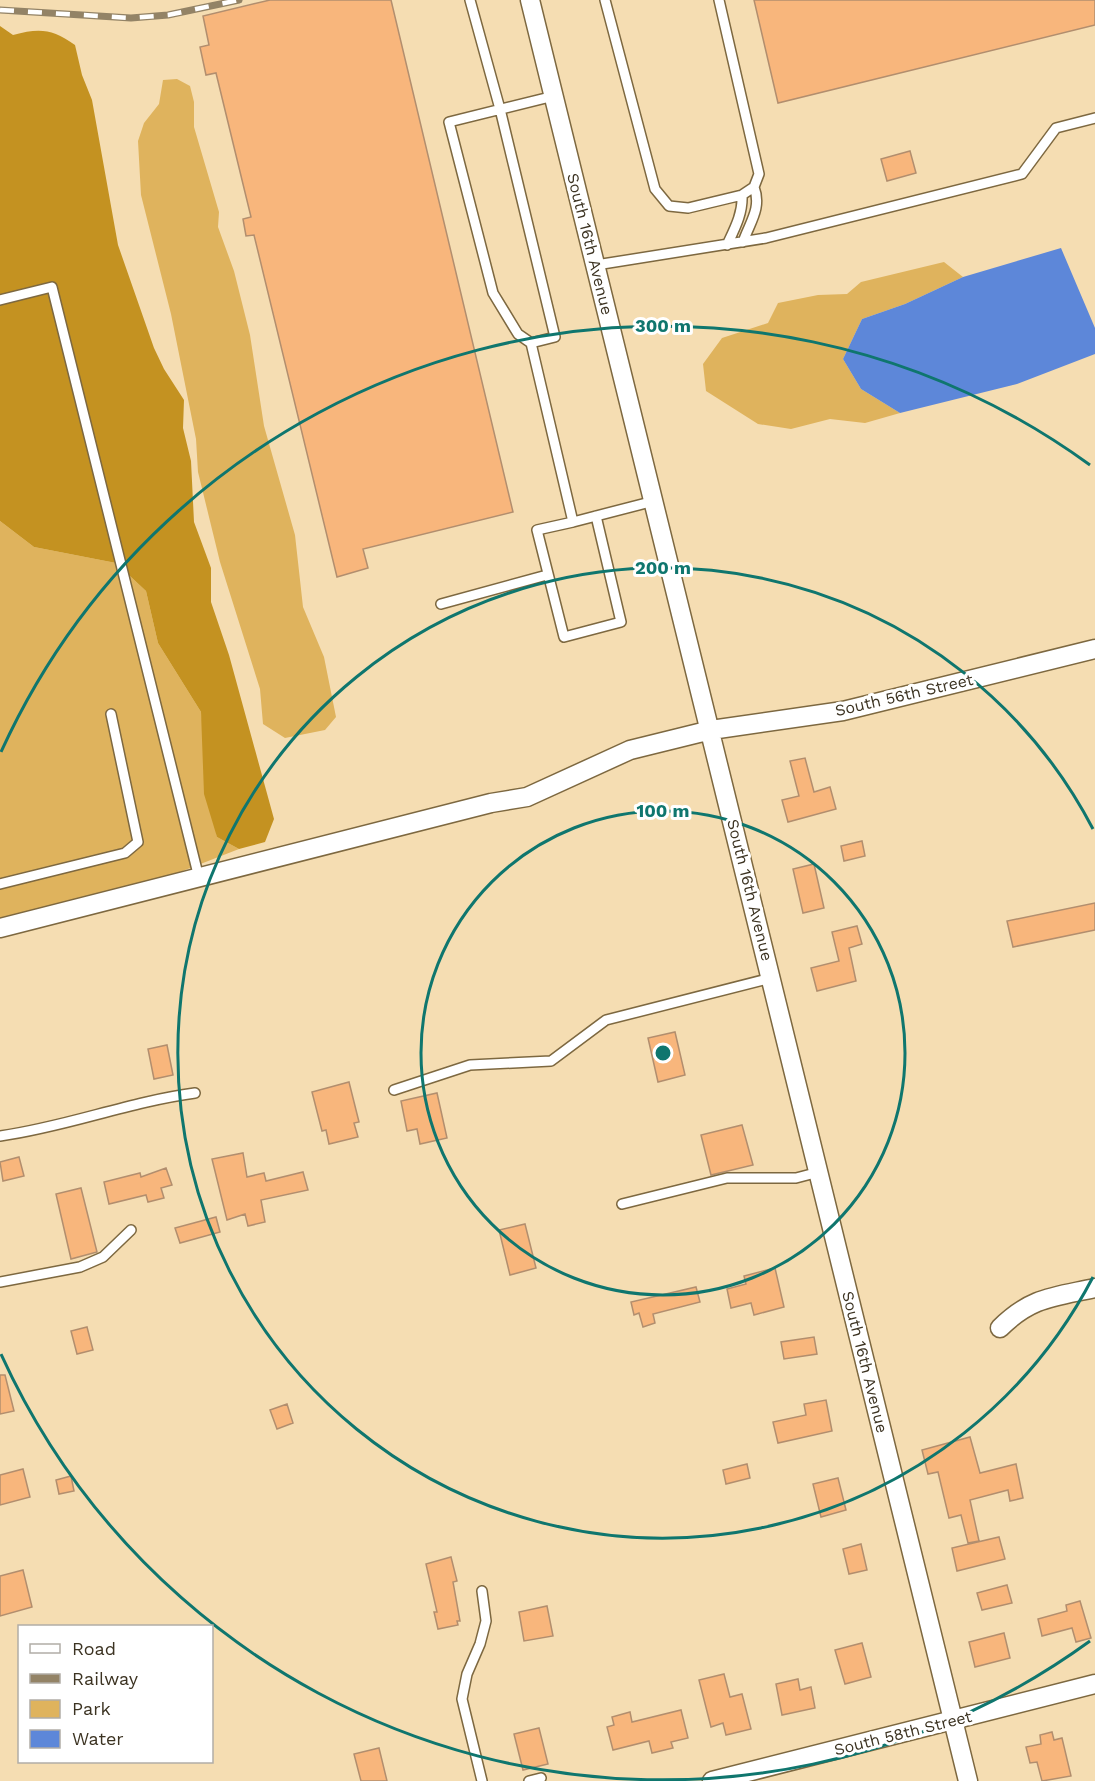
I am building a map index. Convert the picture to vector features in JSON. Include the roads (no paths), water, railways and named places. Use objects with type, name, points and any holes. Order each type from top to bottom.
[{"type":"street","name":"South 16th Avenue","points":[[531,0],[968,1781]]},
{"type":"street","name":"South 56th Street","points":[[0,928],[491,803],[527,797],[630,750],[711,730],[843,711],[1095,649]]},
{"type":"street","points":[[1000,1328],[1017,1311],[1039,1300],[1095,1288]]},
{"type":"street","name":"South 58th Street","points":[[712,1781],[1095,1684]]},
{"type":"lane","points":[[470,0],[500,109],[555,337],[531,343]]},
{"type":"lane","points":[[605,0],[655,189],[669,206],[688,208],[742,195],[754,187],[759,174],[719,0]]},
{"type":"lane","points":[[554,96],[449,122],[493,293],[518,334],[531,343],[573,522]]},
{"type":"lane","points":[[596,265],[743,242],[1022,174],[1056,128],[1095,118]]},
{"type":"lane","points":[[743,242],[757,210],[759,198],[754,187]]},
{"type":"lane","points":[[727,244],[737,225],[743,206],[742,195]]},
{"type":"lane","points":[[0,300],[52,287],[199,878]]},
{"type":"lane","points":[[596,516],[621,622],[564,637],[537,530],[654,501]]},
{"type":"lane","points":[[441,604],[547,575]]},
{"type":"lane","points":[[0,884],[126,852],[138,842],[111,714]]},
{"type":"lane","points":[[394,1090],[470,1065],[550,1061],[606,1020],[771,978]]},
{"type":"lane","points":[[0,1136],[33,1131],[158,1098],[195,1093]]},
{"type":"lane","points":[[622,1204],[727,1178],[796,1178],[819,1172]]},
{"type":"lane","points":[[0,1282],[80,1267],[103,1257],[131,1230]]},
{"type":"lane","points":[[482,1591],[486,1621],[480,1644],[467,1674],[462,1699],[482,1781]]},
{"type":"lane","points":[[530,1781],[541,1778]]},
{"type":"water","points":[[1061,248],[1095,328],[1095,354],[1017,384],[900,413],[861,389],[843,359],[862,319],[905,304],[963,277]]},
{"type":"railway","points":[[0,10],[131,18],[168,15],[239,0]]}]
